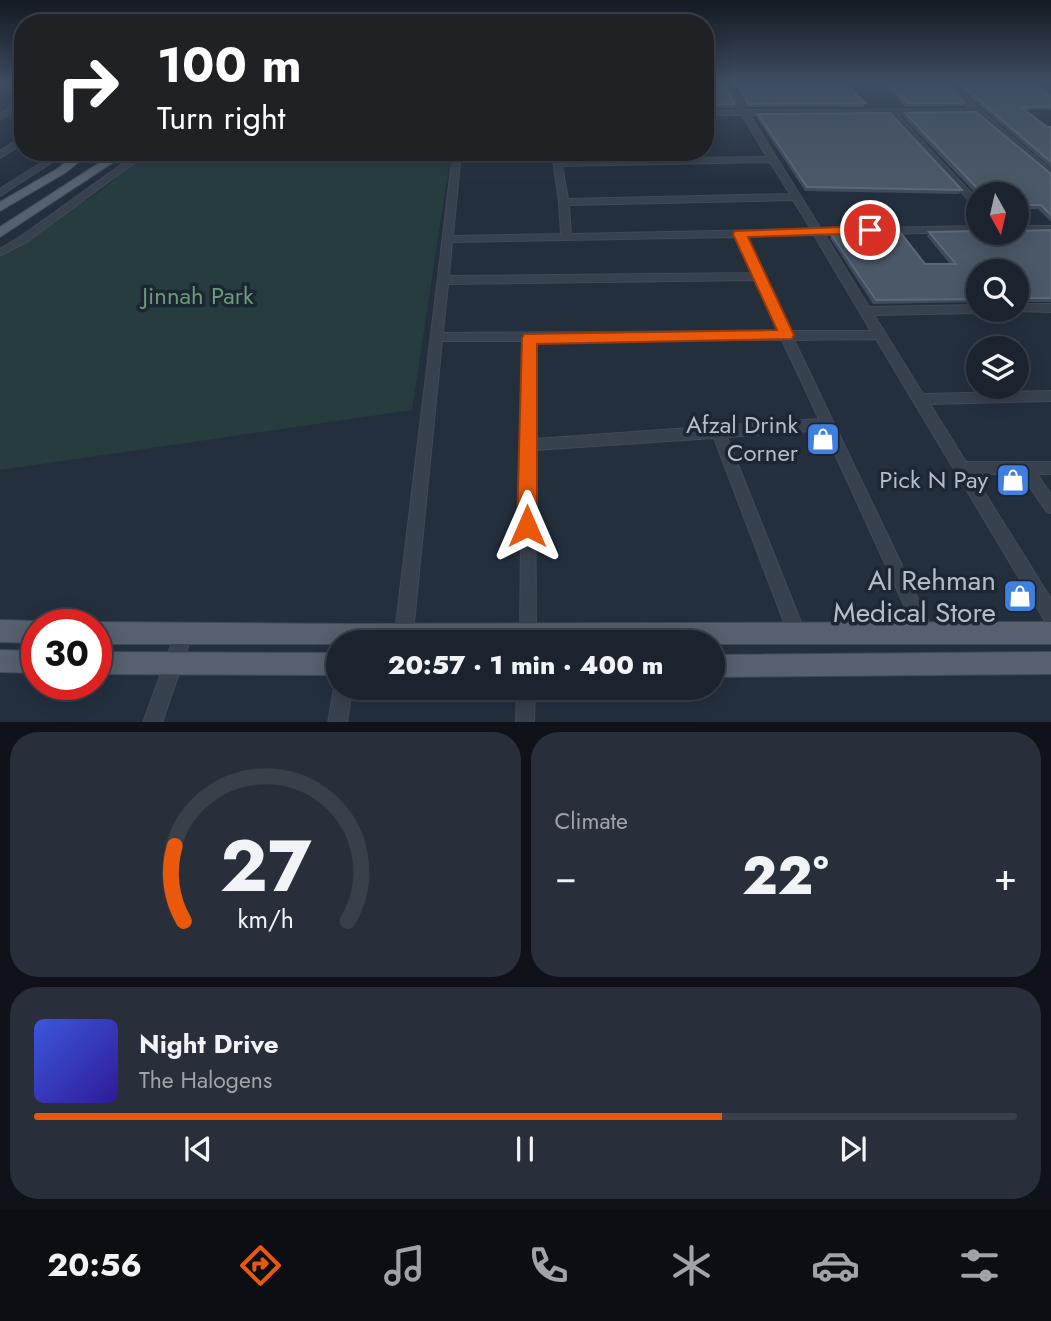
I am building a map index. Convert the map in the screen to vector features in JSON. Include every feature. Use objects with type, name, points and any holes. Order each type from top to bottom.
[{"type":"main road","points":[[0,207],[74,161]]},
{"type":"main road","points":[[0,233],[110,161]]},
{"type":"main road","points":[[0,632],[21,632]]},
{"type":"main road","points":[[112,633],[326,638]]},
{"type":"main road","points":[[725,634],[1051,633]]},
{"type":"main road","points":[[0,661],[21,662]]},
{"type":"main road","points":[[112,663],[326,664]]},
{"type":"main road","points":[[725,666],[1051,663]]},
{"type":"street","points":[[746,116],[1051,615]]},
{"type":"street","points":[[894,116],[966,192]]},
{"type":"street","points":[[984,116],[1051,175]]},
{"type":"street","points":[[714,160],[772,159]]},
{"type":"street","points":[[0,193],[50,161]]},
{"type":"street","points":[[0,253],[24,239],[132,161]]},
{"type":"street","points":[[404,630],[456,161]]},
{"type":"street","points":[[566,237],[558,163],[665,161]]},
{"type":"street","points":[[564,202],[796,197]]},
{"type":"street","points":[[448,239],[966,229]]},
{"type":"street","points":[[1029,229],[1051,229]]},
{"type":"street","points":[[739,234],[926,634]]},
{"type":"street","points":[[443,280],[758,276]]},
{"type":"street","points":[[1029,308],[1051,308]]},
{"type":"street","points":[[865,311],[966,309]]},
{"type":"street","points":[[437,337],[880,335]]},
{"type":"street","points":[[527,630],[529,338]]},
{"type":"street","points":[[919,400],[1051,397]]},
{"type":"street","points":[[528,445],[827,424]]},
{"type":"street","points":[[719,433],[796,632]]},
{"type":"street","points":[[961,468],[1051,468]]},
{"type":"street","points":[[1025,468],[1051,506]]},
{"type":"street","points":[[152,722],[183,635]]},
{"type":"street","points":[[337,722],[341,700]]},
{"type":"street","points":[[525,722],[526,700]]},
{"type":"green space","name":"Jinnah Park","points":[[136,161],[450,161],[412,410],[0,470],[0,258],[103,189]]},
{"type":"building","points":[[759,116],[893,116],[962,190],[807,187]]},
{"type":"building","points":[[908,116],[980,116],[1051,174],[1051,215],[1041,205],[1029,205],[1029,182],[971,182]]},
{"type":"building","points":[[997,116],[1032,116],[1051,127],[1051,162]]},
{"type":"building","points":[[1051,230],[1051,298],[1029,298],[1029,259],[966,259],[966,299],[876,300],[831,234],[900,232],[925,264],[956,264],[929,232],[966,231],[966,245],[1029,245],[1029,231]]},
{"type":"place","name":"Afzal Drink Corner","points":[[823,439]]},
{"type":"place","name":"Pick N Pay","points":[[1013,480]]},
{"type":"place","name":"Al Rehman Medical Store","points":[[1020,596]]},
{"type":"route","points":[[527,526],[529,338],[787,335],[739,234],[870,230]]}]
